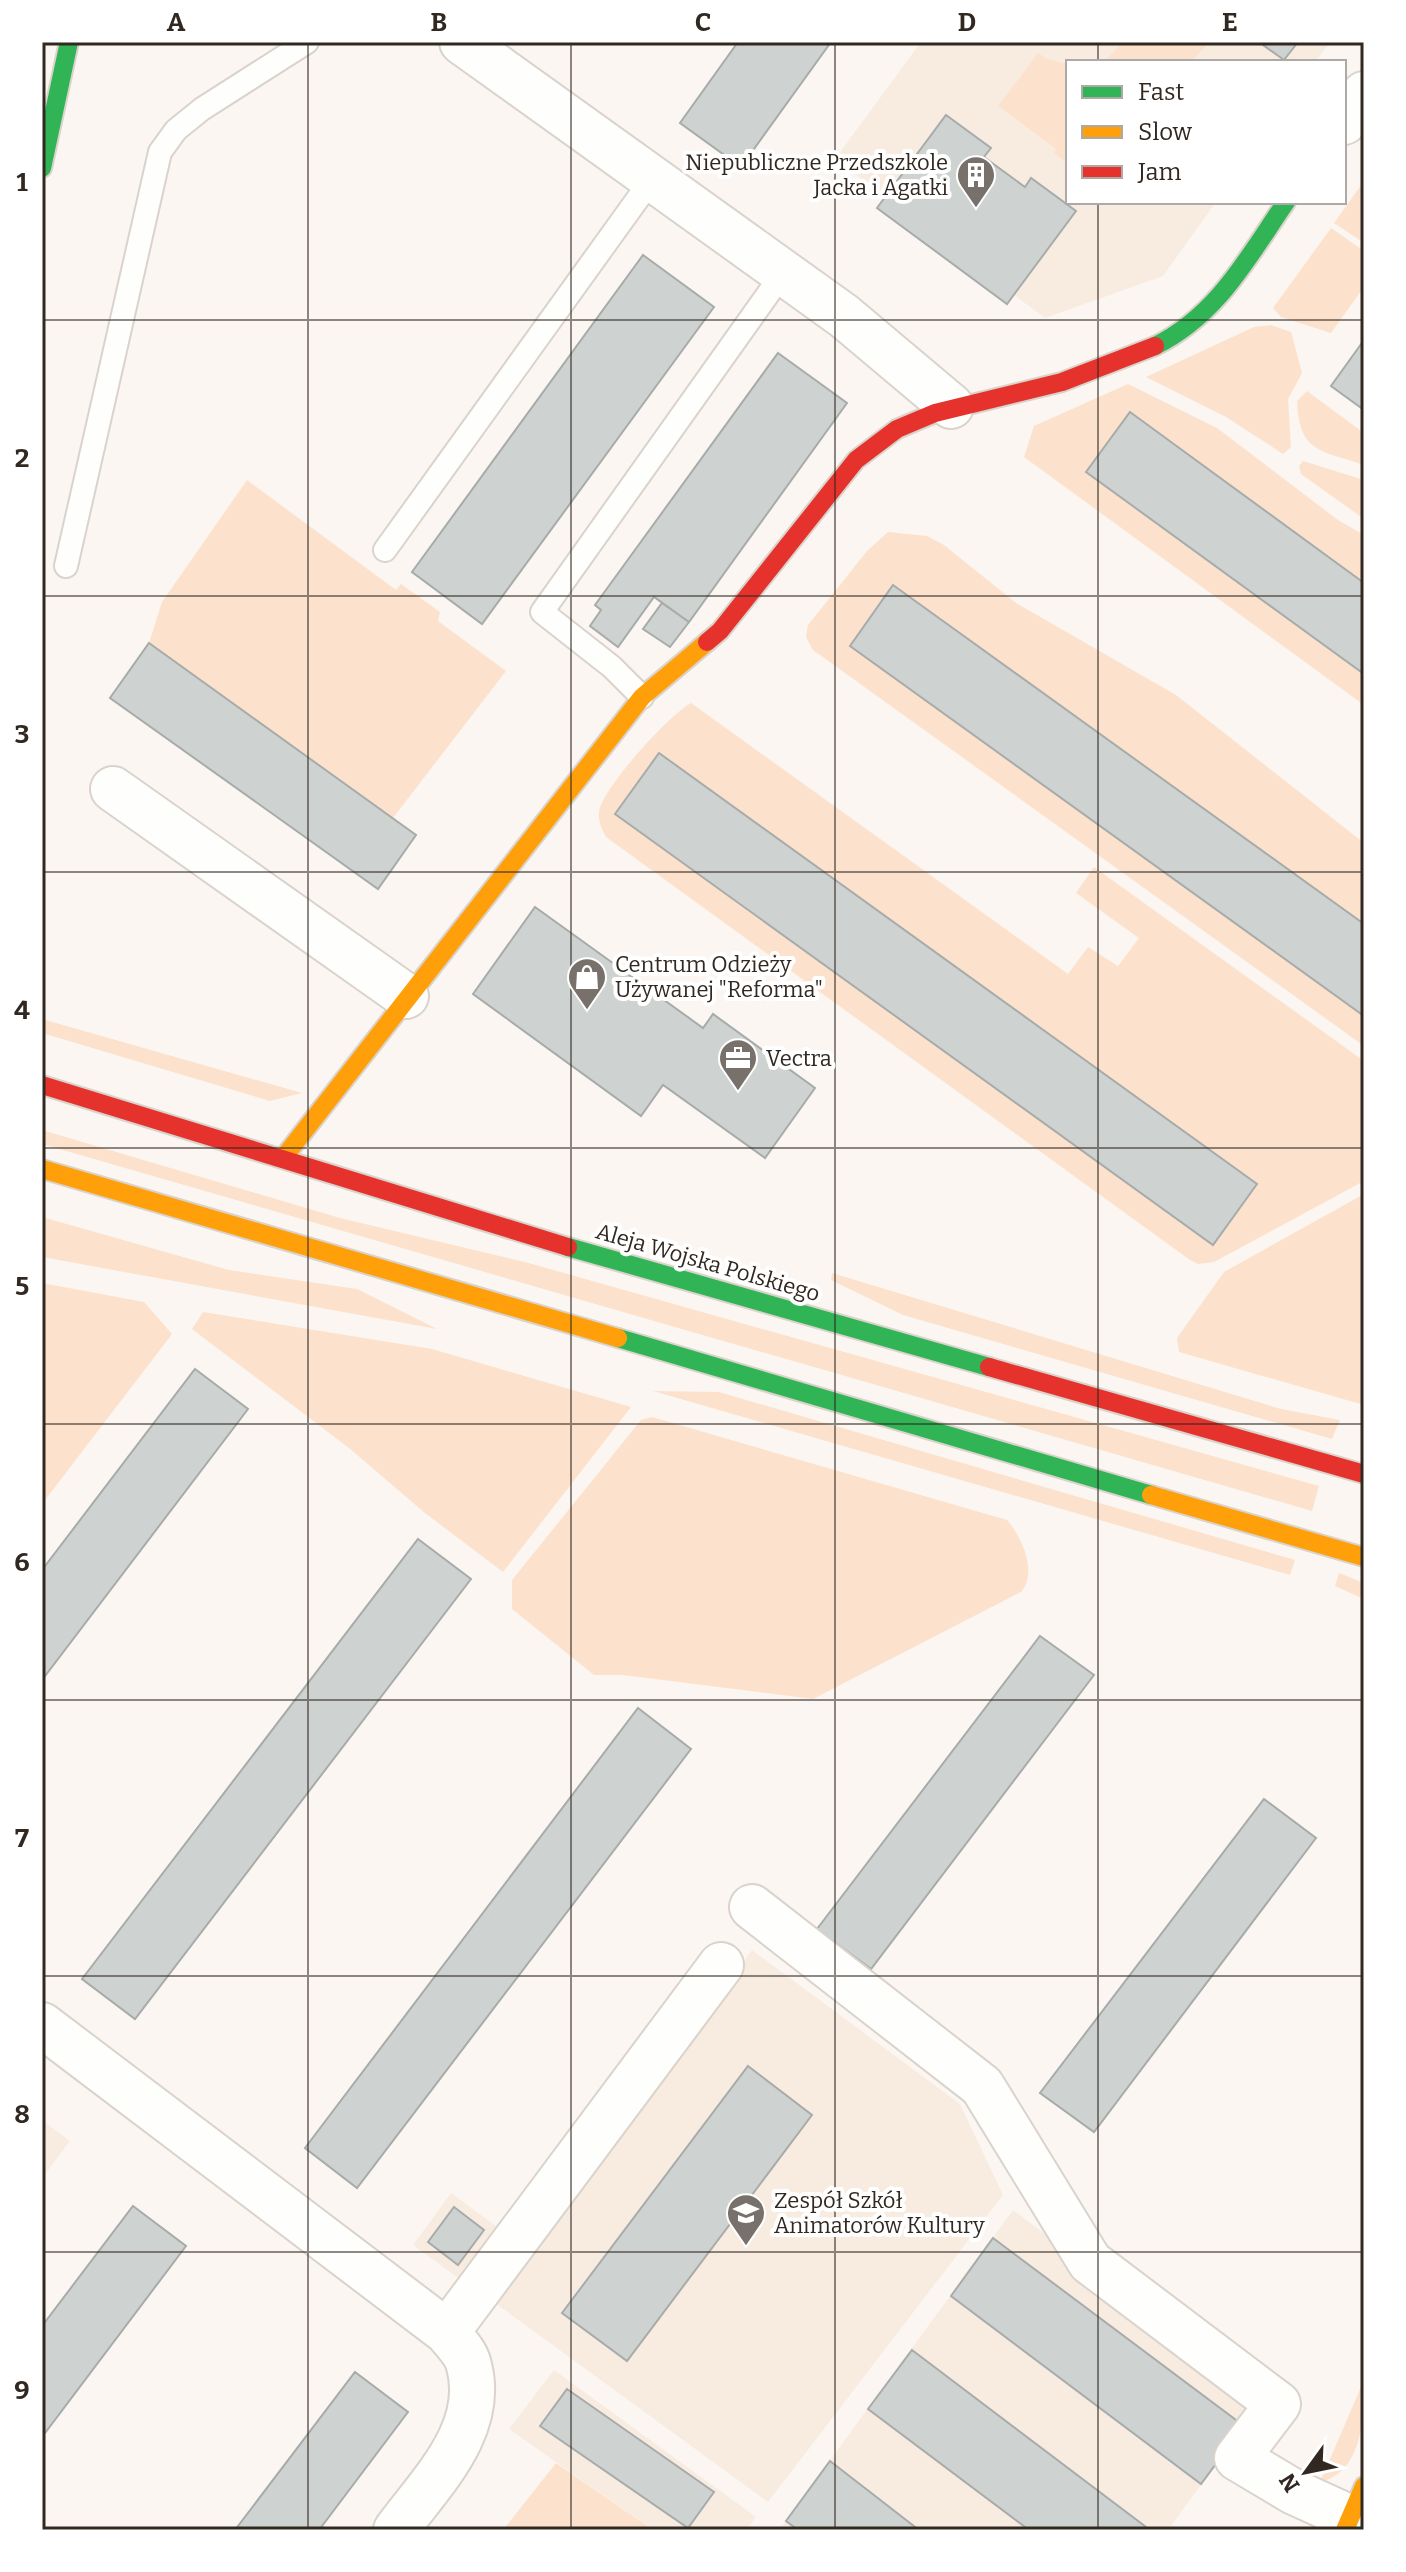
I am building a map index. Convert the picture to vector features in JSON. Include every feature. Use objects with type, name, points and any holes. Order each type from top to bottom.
[{"type":"main road","points":[[42,168],[69,42]]},
{"type":"main road","points":[[284,1157],[406,996],[642,697],[720,631],[856,460],[881,438],[951,406],[1023,393],[1112,363],[1185,330],[1223,290],[1285,204]]},
{"type":"main road","name":"Aleja Wojska Polskiego","points":[[42,1085],[284,1157],[587,1253],[1364,1474]]},
{"type":"main road","points":[[42,1169],[1364,1557]]},
{"type":"street","points":[[462,42],[844,316],[951,406]]},
{"type":"street","points":[[1346,119],[1364,94]]},
{"type":"street","points":[[113,789],[406,996]]},
{"type":"street","points":[[752,1907],[982,2086],[1090,2262],[1278,2404],[1237,2458],[1294,2492],[1356,2515]]},
{"type":"street","points":[[447,2332],[721,1965]]},
{"type":"street","points":[[42,2025],[447,2332],[468,2359],[475,2401],[461,2442],[396,2530]]},
{"type":"lane","points":[[66,566],[160,152],[176,130],[202,109],[307,42]]},
{"type":"lane","points":[[385,550],[652,179]]},
{"type":"lane","points":[[642,697],[612,667],[542,612],[783,273]]},
{"type":"shaded area","points":[[921,42],[1330,42],[1316,60],[1066,60],[1066,204],[1215,204],[1163,276],[1045,318],[1014,295],[1007,304],[877,208],[885,196],[835,159]]},
{"type":"shaded area","points":[[1123,42],[1210,42],[1193,60],[1106,60]]},
{"type":"shaded area","points":[[1038,53],[1047,59],[1066,64],[1066,162],[1054,153],[1056,149],[998,106]]},
{"type":"shaded area","points":[[1364,181],[1364,243],[1334,223]]},
{"type":"shaded area","points":[[1331,228],[1364,251],[1364,287],[1331,333],[1281,317],[1273,308]]},
{"type":"shaded area","points":[[1271,325],[1291,332],[1302,373],[1288,399],[1291,447],[1283,454],[1226,417],[1146,377],[1254,327]]},
{"type":"shaded area","points":[[1128,384],[1217,428],[1338,520],[1364,535],[1364,705],[1024,457],[1034,426]]},
{"type":"shaded area","points":[[1307,391],[1364,433],[1364,465],[1325,452],[1308,441],[1302,431],[1297,401]]},
{"type":"shaded area","points":[[1303,461],[1364,480],[1364,519],[1301,474],[1299,466]]},
{"type":"shaded area","points":[[247,480],[396,590],[401,584],[440,612],[438,621],[506,671],[393,818],[149,643],[162,602]]},
{"type":"shaded area","points":[[888,532],[927,536],[944,545],[1016,603],[1176,695],[1364,843],[1364,1046],[813,650],[806,637],[808,625],[867,551]]},
{"type":"shaded area","points":[[691,703],[1068,974],[1088,947],[1118,966],[1139,938],[1076,893],[1094,867],[1364,1061],[1364,1181],[1214,1262],[1198,1264],[1190,1260],[606,837],[599,819],[602,802],[623,771],[653,737]]},
{"type":"shaded area","points":[[42,1019],[302,1093],[270,1101],[42,1033]]},
{"type":"shaded area","points":[[42,1130],[340,1218],[525,1262],[1319,1486],[1312,1511],[42,1144]]},
{"type":"shaded area","points":[[1364,1194],[1364,1405],[1179,1352],[1177,1338],[1224,1272]]},
{"type":"shaded area","points":[[42,1217],[229,1270],[357,1289],[437,1329],[42,1257]]},
{"type":"shaded area","points":[[832,1273],[1281,1409],[1340,1420],[1332,1439],[903,1315],[831,1280]]},
{"type":"shaded area","points":[[42,1283],[144,1302],[172,1334],[42,1504]]},
{"type":"shaded area","points":[[203,1312],[432,1349],[631,1407],[503,1572],[425,1513],[349,1448],[192,1329]]},
{"type":"shaded area","points":[[653,1391],[719,1392],[1295,1560],[1290,1575]]},
{"type":"shaded area","points":[[652,1417],[1007,1520],[1026,1555],[1026,1584],[1021,1592],[813,1699],[623,1675],[594,1675],[512,1609],[512,1580],[641,1420]]},
{"type":"shaded area","points":[[1339,1573],[1364,1583],[1364,1599],[1335,1586]]},
{"type":"shaded area","name":"Zespół Szkół Animatorów Kultury","points":[[752,1950],[960,2104],[1003,2195],[768,2502],[491,2300]]},
{"type":"shaded area","points":[[42,2120],[70,2141],[42,2178]]},
{"type":"shaded area","points":[[451,2193],[500,2229],[461,2280],[413,2245]]},
{"type":"shaded area","points":[[1013,2210],[1264,2398],[1168,2530],[779,2530]]},
{"type":"shaded area","points":[[554,2370],[756,2517],[746,2530],[653,2530],[509,2429]]},
{"type":"shaded area","points":[[1364,2380],[1362,2425],[1353,2455],[1335,2476],[1320,2482]]},
{"type":"shaded area","points":[[556,2463],[653,2530],[503,2530]]},
{"type":"building","points":[[738,42],[831,42],[741,167],[680,123]]},
{"type":"building","points":[[1265,42],[1298,42],[1284,60],[1263,45]]},
{"type":"building","name":"Niepubliczne Przedszkole Jacka i Agatki","points":[[946,115],[991,148],[984,157],[1025,187],[1031,178],[1076,211],[1007,304],[877,208]]},
{"type":"building","points":[[643,255],[714,307],[482,624],[412,572]]},
{"type":"building","points":[[1364,340],[1364,410],[1331,386]]},
{"type":"building","points":[[778,353],[847,403],[689,622],[654,597],[618,647],[590,626],[601,610],[595,605]]},
{"type":"building","points":[[1130,412],[1364,583],[1364,674],[1086,472]]},
{"type":"building","points":[[893,585],[1364,924],[1364,1016],[850,646]]},
{"type":"building","points":[[662,603],[689,622],[670,647],[643,629]]},
{"type":"building","points":[[149,643],[416,835],[378,889],[110,698]]},
{"type":"building","points":[[659,753],[1257,1184],[1213,1245],[615,814]]},
{"type":"building","points":[[535,907],[703,1028],[713,1014],[815,1088],[765,1158],[663,1085],[641,1116],[473,994]]},
{"type":"building","points":[[195,1369],[248,1409],[42,1680],[42,1570]]},
{"type":"building","points":[[418,1539],[471,1579],[135,2019],[82,1979]]},
{"type":"building","points":[[1040,1636],[1094,1675],[871,1969],[817,1929]]},
{"type":"building","points":[[638,1708],[691,1749],[357,2188],[305,2148]]},
{"type":"building","points":[[1264,1799],[1316,1838],[1094,2132],[1040,2093]]},
{"type":"building","points":[[748,2066],[812,2115],[627,2361],[562,2313]]},
{"type":"building","points":[[133,2206],[186,2246],[42,2437],[42,2326]]},
{"type":"building","points":[[454,2207],[484,2230],[458,2265],[428,2242]]},
{"type":"building","points":[[993,2238],[1244,2426],[1201,2484],[951,2296]]},
{"type":"building","points":[[912,2350],[1150,2530],[1029,2530],[868,2409]]},
{"type":"building","points":[[355,2372],[408,2412],[319,2530],[235,2530]]},
{"type":"building","points":[[567,2389],[714,2492],[688,2528],[540,2426]]},
{"type":"building","points":[[830,2461],[919,2530],[798,2530],[786,2521]]},
{"type":"traffic: fast","points":[[42,168],[69,42]]},
{"type":"traffic: fast","points":[[1155,346],[1197,318],[1214,301],[1244,264],[1285,204]]},
{"type":"traffic: fast","points":[[568,1247],[989,1367]]},
{"type":"traffic: fast","points":[[618,1338],[1151,1495]]},
{"type":"traffic: slow","points":[[284,1157],[642,697],[707,642]]},
{"type":"traffic: slow","points":[[42,1169],[618,1338]]},
{"type":"traffic: slow","points":[[1151,1495],[1364,1557]]},
{"type":"traffic: slow","points":[[1345,2530],[1364,2486]]},
{"type":"traffic: jam","points":[[707,642],[720,631],[856,460],[897,429],[935,413],[1062,382],[1155,346]]},
{"type":"traffic: jam","points":[[42,1085],[568,1247]]},
{"type":"traffic: jam","points":[[989,1367],[1364,1474]]},
{"type":"place","name":"Niepubliczne Przedszkole Jacka i Agatki","points":[[976,209]]},
{"type":"place","name":"Centrum Odzieży Używanej \"Reforma\"","points":[[587,1011]]},
{"type":"place","name":"Vectra","points":[[738,1092]]},
{"type":"place","name":"Zespół Szkół Animatorów Kultury","points":[[746,2247]]}]
